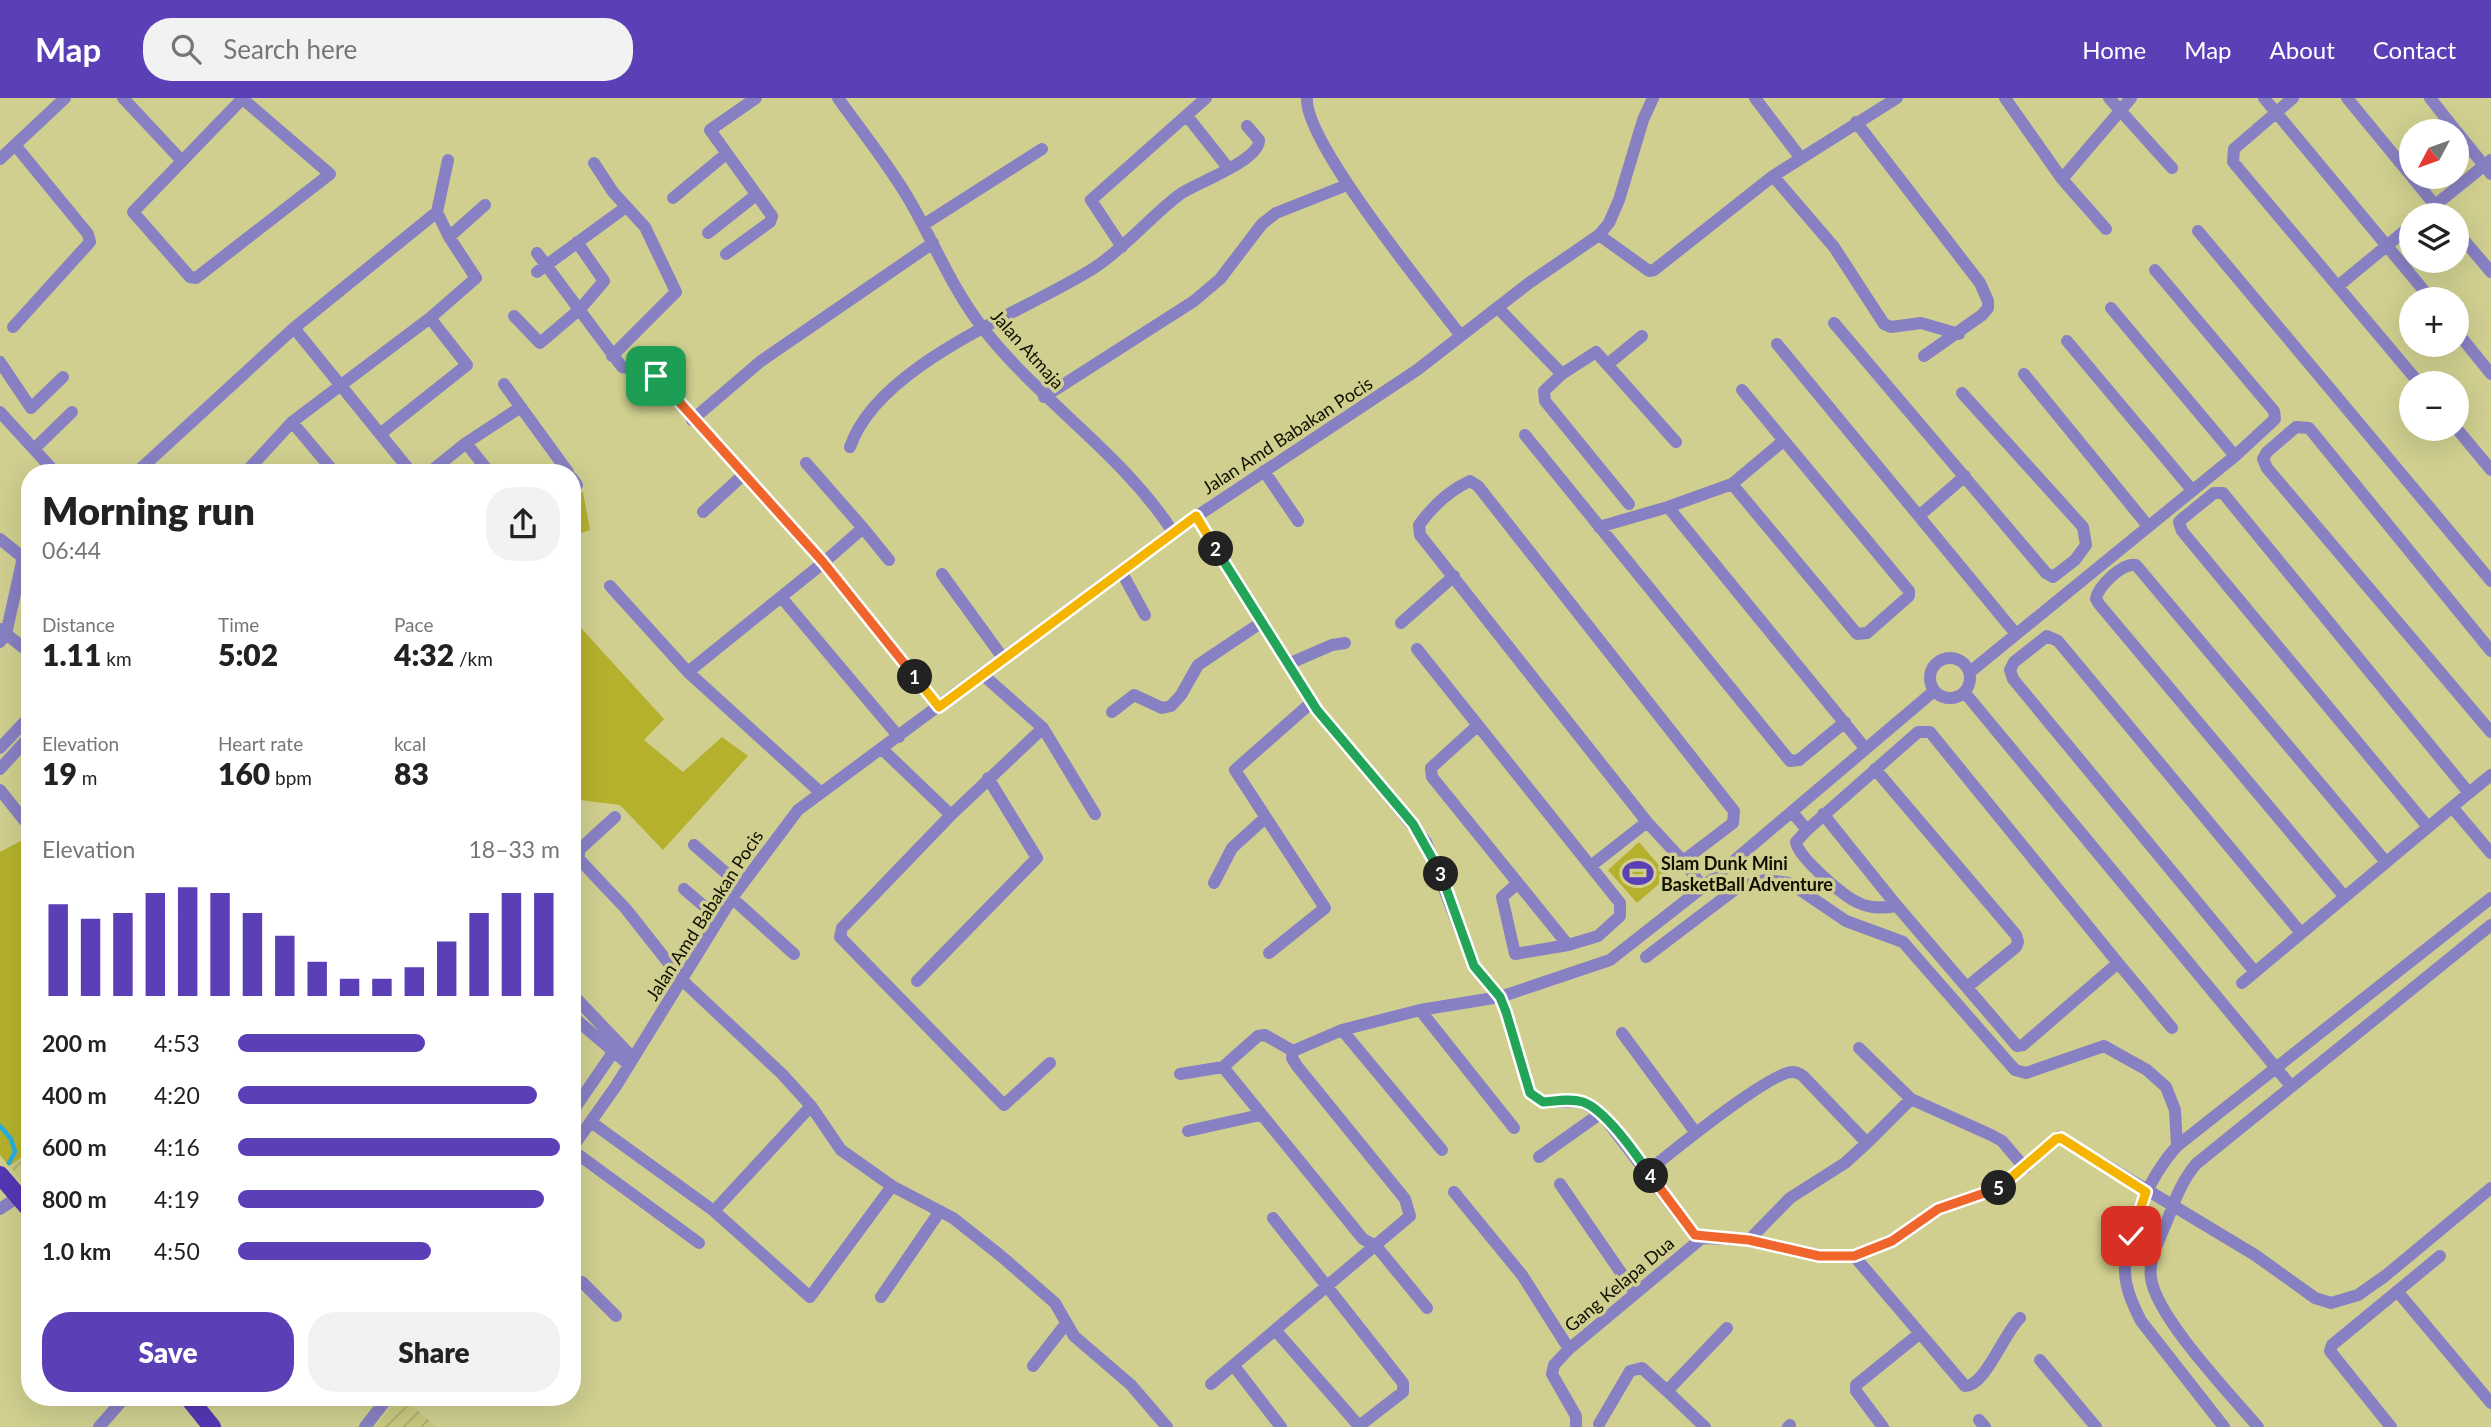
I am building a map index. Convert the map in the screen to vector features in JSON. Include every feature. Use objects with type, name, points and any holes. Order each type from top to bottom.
[{"type":"main road","points":[[0,1175],[21,1200]]},
{"type":"main road","points":[[195,1406],[212,1427]]},
{"type":"street","points":[[0,159],[65,98]]},
{"type":"street","points":[[122,98],[182,161]]},
{"type":"street","points":[[726,254],[772,219],[710,130],[756,98]]},
{"type":"street","name":"Jalan Atmaja","points":[[838,98],[923,225],[981,326],[1044,397],[1125,470],[1153,501],[1173,532]]},
{"type":"street","points":[[1122,247],[1091,200],[1206,98]]},
{"type":"street","points":[[1307,98],[1308,113],[1347,185],[1461,336]]},
{"type":"street","name":"Jalan Amd Babakan Pocis","points":[[581,1136],[732,898],[781,828],[820,792],[883,750],[1173,532],[1417,370],[1600,235],[1609,223],[1619,200],[1643,120],[1653,98]]},
{"type":"street","points":[[1755,98],[1800,157]]},
{"type":"street","points":[[1600,235],[1649,271],[1654,270],[1773,176],[1897,98]]},
{"type":"street","points":[[2005,98],[2062,179],[2106,229]]},
{"type":"street","points":[[2109,98],[2172,168]]},
{"type":"street","points":[[2062,179],[2131,98]]},
{"type":"street","points":[[2264,98],[2421,287]]},
{"type":"street","points":[[2294,98],[2234,149],[2233,162],[2409,371]]},
{"type":"street","points":[[2347,98],[2399,161]]},
{"type":"street","points":[[2430,98],[2447,119]]},
{"type":"street","points":[[243,99],[330,173],[196,278],[182,270],[132,214],[243,99]]},
{"type":"street","points":[[1187,116],[1229,169]]},
{"type":"street","points":[[1856,122],[1969,267],[1988,300],[1985,312],[1959,334],[1924,356]]},
{"type":"street","points":[[850,447],[874,407],[910,375],[981,326],[1072,280],[1122,247],[1180,194],[1229,169],[1260,144],[1248,126]]},
{"type":"street","points":[[13,327],[90,242],[88,234],[15,145]]},
{"type":"street","points":[[2447,203],[2489,166],[2469,145]]},
{"type":"street","points":[[923,225],[1042,149]]},
{"type":"street","points":[[673,198],[726,154]]},
{"type":"street","points":[[255,464],[292,422],[339,383],[430,318],[476,278],[449,237],[437,212],[448,160]]},
{"type":"street","points":[[594,163],[626,207],[645,227],[676,292],[612,356]]},
{"type":"street","points":[[1773,176],[1834,247],[1884,324],[1891,327],[1922,323],[1959,334]]},
{"type":"street","points":[[1044,397],[1194,300],[1220,279],[1262,224],[1276,214],[1347,185]]},
{"type":"street","points":[[2422,189],[2433,203]]},
{"type":"street","points":[[708,233],[756,195]]},
{"type":"street","points":[[449,237],[485,205]]},
{"type":"street","points":[[542,269],[626,207]]},
{"type":"street","points":[[146,464],[294,328],[437,212]]},
{"type":"street","points":[[2199,231],[2486,566],[2491,581]]},
{"type":"street","points":[[2338,286],[2399,235]]},
{"type":"street","points":[[514,316],[540,343],[580,309],[604,280],[577,242]]},
{"type":"street","points":[[692,420],[761,361],[933,243]]},
{"type":"street","points":[[2469,246],[2491,272]]},
{"type":"street","points":[[537,253],[542,269],[580,309],[612,356],[627,369],[651,372],[823,562],[939,707]]},
{"type":"street","points":[[1970,672],[2235,456],[2270,426],[2276,415],[2155,270]]},
{"type":"street","points":[[1498,308],[1562,374]]},
{"type":"street","points":[[2111,308],[2235,456]]},
{"type":"street","points":[[380,434],[467,365],[430,318]]},
{"type":"street","points":[[1834,323],[2050,576],[2058,574],[2075,560],[2086,545],[2083,527],[1962,394]]},
{"type":"street","points":[[294,328],[404,464]]},
{"type":"street","points":[[1608,365],[1642,336]]},
{"type":"street","points":[[2067,341],[2192,490]]},
{"type":"street","points":[[1777,344],[2016,634]]},
{"type":"street","points":[[2469,347],[2491,374]]},
{"type":"street","points":[[1629,504],[1545,401],[1544,391],[1593,351],[1676,442]]},
{"type":"street","points":[[0,362],[30,408],[63,377]]},
{"type":"street","points":[[2024,374],[2148,526]]},
{"type":"street","points":[[505,384],[562,464]]},
{"type":"street","points":[[1732,484],[1857,634],[1867,633],[1910,594],[1782,442],[1742,390]]},
{"type":"street","points":[[440,464],[466,443],[521,407]]},
{"type":"street","points":[[0,412],[48,464]]},
{"type":"street","points":[[34,449],[72,412]]},
{"type":"street","points":[[292,422],[327,464]]},
{"type":"street","points":[[2491,651],[2309,428],[2296,427],[2267,452],[2263,459],[2267,468],[2491,732]]},
{"type":"street","points":[[1525,435],[1790,761],[1799,760],[1845,722]]},
{"type":"street","points":[[2467,441],[2491,470]]},
{"type":"street","points":[[1599,527],[1668,507],[1732,484],[1782,442]]},
{"type":"street","points":[[466,443],[483,464]]},
{"type":"street","points":[[806,463],[889,560]]},
{"type":"street","points":[[1264,471],[1298,521]]},
{"type":"street","points":[[704,512],[743,475]]},
{"type":"street","points":[[1920,515],[1965,476]]},
{"type":"street","points":[[1683,862],[1733,823],[1734,811],[1478,486],[1470,481],[1459,486],[1419,525],[1420,534],[1647,822],[1703,887]]},
{"type":"street","points":[[2428,827],[2182,531],[2179,522],[2182,519],[2214,493],[2223,493],[2469,793]]},
{"type":"street","points":[[1668,507],[1865,748]]},
{"type":"street","points":[[1196,516],[1312,702],[1426,842],[1437,864],[1474,966],[1500,997],[1530,1093],[1543,1102],[1583,1102],[1601,1114],[1648,1171],[1692,1233],[1702,1238],[1749,1240],[1819,1256],[1854,1256],[1892,1241],[1938,1209],[2001,1187],[2059,1137],[2146,1192],[2173,1205],[2255,1255],[2315,1298],[2331,1303],[2345,1301],[2376,1282],[2491,1188]]},
{"type":"street","points":[[688,672],[863,528]]},
{"type":"street","points":[[0,539],[21,556]]},
{"type":"street","points":[[2344,896],[2099,604],[2096,599],[2100,588],[2126,566],[2136,565],[2386,862]]},
{"type":"street","points":[[21,566],[2,635],[21,647]]},
{"type":"street","points":[[1121,571],[1145,615]]},
{"type":"street","points":[[942,574],[1003,658]]},
{"type":"street","points":[[1401,624],[1454,576]]},
{"type":"street","points":[[610,586],[688,672],[820,792]]},
{"type":"street","points":[[780,597],[899,737]]},
{"type":"street","points":[[1112,712],[1134,695],[1162,708],[1171,706],[1181,695],[1198,665],[1262,622]]},
{"type":"street","points":[[2255,972],[2013,679],[2010,670],[2014,662],[2047,636],[2058,641],[2301,933]]},
{"type":"street","points":[[1288,664],[1332,645],[1345,643]]},
{"type":"street","points":[[1417,649],[1476,726],[1592,865],[1620,903],[1620,916],[1598,936],[1568,945],[1514,954],[1502,897],[1517,884]]},
{"type":"street","points":[[1956,659],[1970,672],[1970,683],[1965,693],[1950,699],[1934,691],[1931,672],[1938,662],[1956,659]]},
{"type":"street","points":[[982,674],[1043,728],[1095,814]]},
{"type":"street","points":[[1293,1051],[1342,1030],[1420,1010],[1500,997],[1610,960],[1703,887],[1934,691]]},
{"type":"street","points":[[1965,693],[2291,1086]]},
{"type":"street","points":[[1269,953],[1325,908],[1314,887],[1234,770],[1312,702]]},
{"type":"street","points":[[0,748],[21,726]]},
{"type":"street","points":[[1476,726],[1431,768],[1432,777],[1568,945]]},
{"type":"street","points":[[1043,728],[951,815],[842,928],[840,937],[1004,1105],[1050,1063]]},
{"type":"street","points":[[1897,906],[1871,907],[1848,897],[1800,855],[1796,842],[1823,814],[1917,732],[1930,732],[2172,1028]]},
{"type":"street","points":[[0,769],[21,746]]},
{"type":"street","points":[[883,750],[951,815]]},
{"type":"street","points":[[1875,769],[2016,935],[2016,947],[1967,987]]},
{"type":"street","points":[[2242,983],[2491,775]]},
{"type":"street","points":[[917,981],[1037,858],[988,778]]},
{"type":"street","points":[[0,790],[21,816]]},
{"type":"street","points":[[2452,807],[2491,853]]},
{"type":"street","points":[[1792,813],[1807,830]]},
{"type":"street","points":[[1823,814],[1897,906],[2020,1046],[2118,963]]},
{"type":"street","points":[[581,848],[615,817]]},
{"type":"street","points":[[1214,883],[1232,848],[1265,818]]},
{"type":"street","points":[[1592,865],[1647,822]]},
{"type":"street","points":[[694,845],[741,886]]},
{"type":"street","points":[[581,861],[625,909],[682,980],[762,1053],[811,1106],[842,1150],[892,1186],[940,1211],[1049,1298],[1065,1325],[1086,1347],[1131,1385],[1167,1427]]},
{"type":"street","points":[[1646,957],[1737,888],[1765,880],[1790,883],[1846,921],[1903,942],[2015,1070],[2026,1073],[2104,1046],[2147,1070],[2172,1098],[2177,1146]]},
{"type":"street","points":[[684,889],[719,919]]},
{"type":"street","points":[[732,898],[794,954]]},
{"type":"street","points":[[2224,1427],[2141,1321],[2132,1304],[2124,1267],[2146,1192],[2161,1163],[2177,1146],[2491,898]]},
{"type":"street","points":[[2258,1427],[2155,1296],[2150,1276],[2160,1238],[2183,1180],[2196,1164],[2291,1086],[2489,929],[2473,913]]},
{"type":"street","points":[[581,1005],[630,1060]]},
{"type":"street","points":[[1420,1010],[1514,1128]]},
{"type":"street","points":[[581,1024],[614,1051],[630,1060]]},
{"type":"street","points":[[1342,1030],[1442,1150]]},
{"type":"street","points":[[1622,1033],[1696,1133]]},
{"type":"street","points":[[1180,1074],[1223,1067],[1258,1036],[1265,1035],[1293,1051]]},
{"type":"street","points":[[1859,1048],[1912,1099],[2002,1141],[2025,1168]]},
{"type":"street","points":[[581,1099],[614,1051]]},
{"type":"street","points":[[1211,1384],[1410,1216],[1409,1205],[1297,1066],[1292,1058],[1293,1051]]},
{"type":"street","points":[[1223,1067],[1363,1239],[1376,1246],[1427,1308]]},
{"type":"street","points":[[1648,1171],[1763,1086],[1793,1071],[1803,1076],[1867,1143]]},
{"type":"street","points":[[1749,1240],[1790,1198],[1845,1163],[1912,1099]]},
{"type":"street","points":[[714,1211],[811,1106]]},
{"type":"street","points":[[1539,1157],[1601,1114]]},
{"type":"street","points":[[1188,1131],[1260,1115]]},
{"type":"street","points":[[591,1122],[714,1211],[811,1297],[892,1186]]},
{"type":"street","points":[[581,1156],[699,1243]]},
{"type":"street","points":[[1560,1184],[1635,1293]]},
{"type":"street","points":[[1454,1192],[1528,1284],[1569,1349]]},
{"type":"street","points":[[0,1209],[21,1205]]},
{"type":"street","points":[[881,1297],[940,1211]]},
{"type":"street","points":[[1273,1218],[1403,1383],[1400,1395],[1359,1426],[1276,1331]]},
{"type":"street","points":[[2134,1228],[2160,1238]]},
{"type":"street","name":"Gang Kelapa Dua","points":[[1576,1421],[1552,1374],[1554,1365],[1569,1349],[1702,1238]]},
{"type":"street","points":[[1854,1256],[1959,1382],[1970,1387],[1996,1356],[2009,1327],[2020,1318]]},
{"type":"street","points":[[2391,1427],[2330,1351],[2332,1345],[2440,1256]]},
{"type":"street","points":[[581,1282],[616,1315]]},
{"type":"street","points":[[2397,1291],[2491,1403]]},
{"type":"street","points":[[1033,1366],[1065,1325]]},
{"type":"street","points":[[1667,1391],[1727,1328]]},
{"type":"street","points":[[1883,1427],[1856,1391],[1856,1385],[1919,1335]]},
{"type":"street","points":[[2040,1360],[2096,1427]]},
{"type":"street","points":[[1234,1366],[1281,1427]]},
{"type":"street","points":[[1576,1421],[1602,1425],[1619,1386],[1636,1367],[1642,1368],[1705,1427]]},
{"type":"street","points":[[2209,1409],[2229,1393]]},
{"type":"street","points":[[99,1427],[117,1406]]},
{"type":"street","points":[[365,1427],[381,1406]]},
{"type":"shaded area","points":[[581,493],[590,530],[581,533]]},
{"type":"shaded area","points":[[581,628],[664,719],[644,740],[683,772],[722,737],[748,756],[663,850],[620,805],[581,800]]},
{"type":"shaded area","points":[[21,841],[21,1158],[9,1166],[0,1155],[0,852]]},
{"type":"shaded area","name":"Slam Dunk Mini BasketBall Adventure","points":[[1639,842],[1668,876],[1637,903],[1608,870]]},
{"type":"shaded area","points":[[21,1158],[21,1180],[9,1166]]},
{"type":"shaded area","points":[[393,1406],[412,1406],[437,1427],[375,1427]]},
{"type":"waterway","points":[[0,1126],[11,1139],[15,1152],[9,1163]]},
{"type":"place","name":"Slam Dunk Mini BasketBall Adventure","points":[[1638,873]]},
{"type":"route","points":[[656,376],[823,562],[939,707],[1196,516],[1317,710],[1426,842],[1437,864],[1474,966],[1500,997],[1519,1049],[1530,1093],[1543,1102],[1583,1102],[1601,1114],[1648,1171],[1695,1235],[1702,1238],[1749,1240],[1819,1256],[1854,1256],[1892,1241],[1938,1209],[2001,1187],[2059,1137],[2146,1192],[2131,1236]]}]
